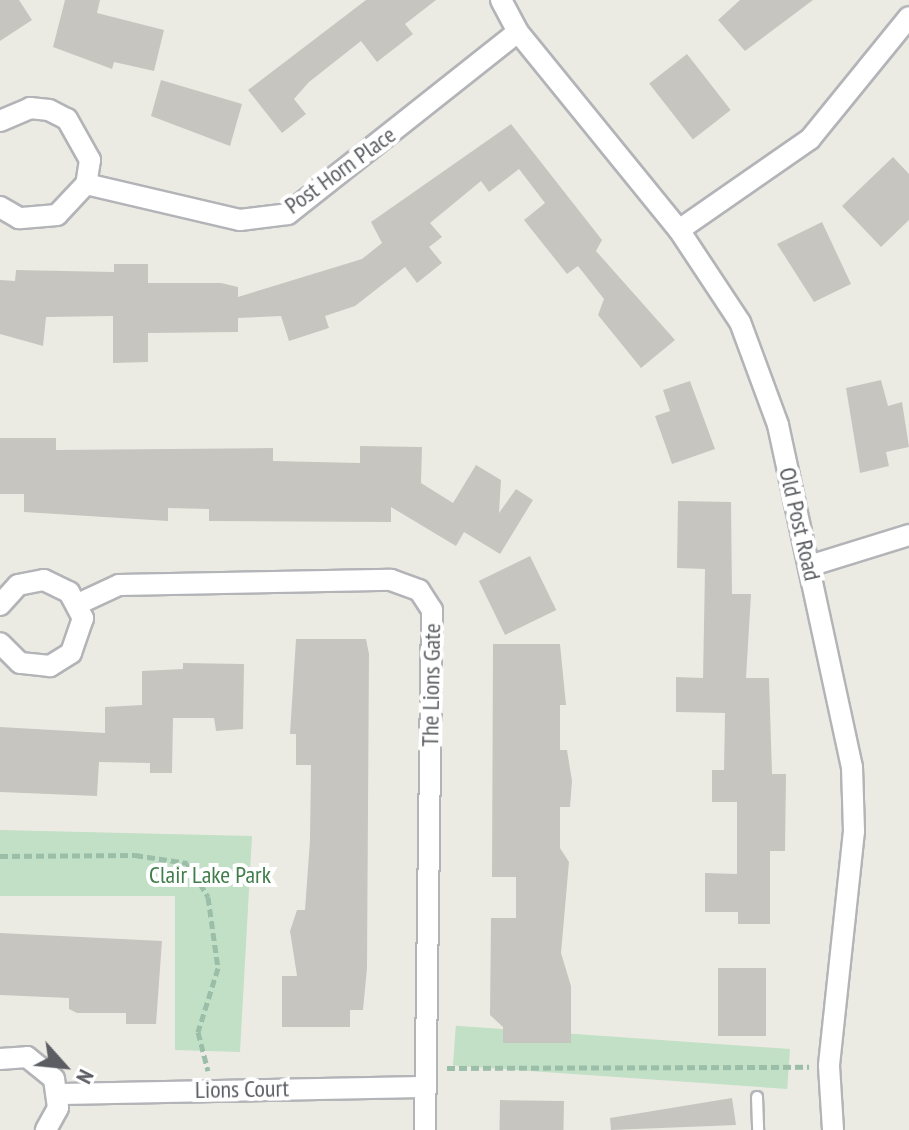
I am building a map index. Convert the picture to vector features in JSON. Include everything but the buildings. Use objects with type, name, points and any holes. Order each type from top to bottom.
[{"type":"street","name":"Old Post Road","points":[[501,0],[518,32],[679,230],[740,322],[778,425],[852,767],[854,831],[829,1066],[833,1130]]},
{"type":"street","points":[[679,230],[810,139],[909,17]]},
{"type":"street","name":"Post Horn Place","points":[[86,184],[240,220],[288,214],[518,32]]},
{"type":"street","points":[[0,121],[30,108],[67,119],[85,141],[86,184],[57,215],[19,218],[0,207]]},
{"type":"street","points":[[809,566],[909,535]]},
{"type":"street","points":[[0,605],[18,585],[44,580],[78,604],[79,641],[59,662],[20,663],[0,643]]},
{"type":"street","name":"The Lions Gate","points":[[78,604],[119,585],[391,580],[419,590],[432,610],[425,1130]]},
{"type":"street","points":[[0,1059],[27,1057],[44,1067],[59,1094],[46,1130]]},
{"type":"street","name":"Lions Court","points":[[59,1094],[425,1087]]},
{"type":"lane","points":[[757,1097],[758,1130]]},
{"type":"path","points":[[0,856],[135,855],[187,863],[208,897],[218,968],[198,1032],[213,1089]]},
{"type":"path","points":[[442,1068],[829,1066]]},
{"type":"green space","name":"Clair Lake Park","points":[[0,830],[252,836],[240,1052],[175,1050],[175,896],[0,896]]},
{"type":"green space","points":[[456,1026],[790,1049],[787,1089],[453,1066]]}]
